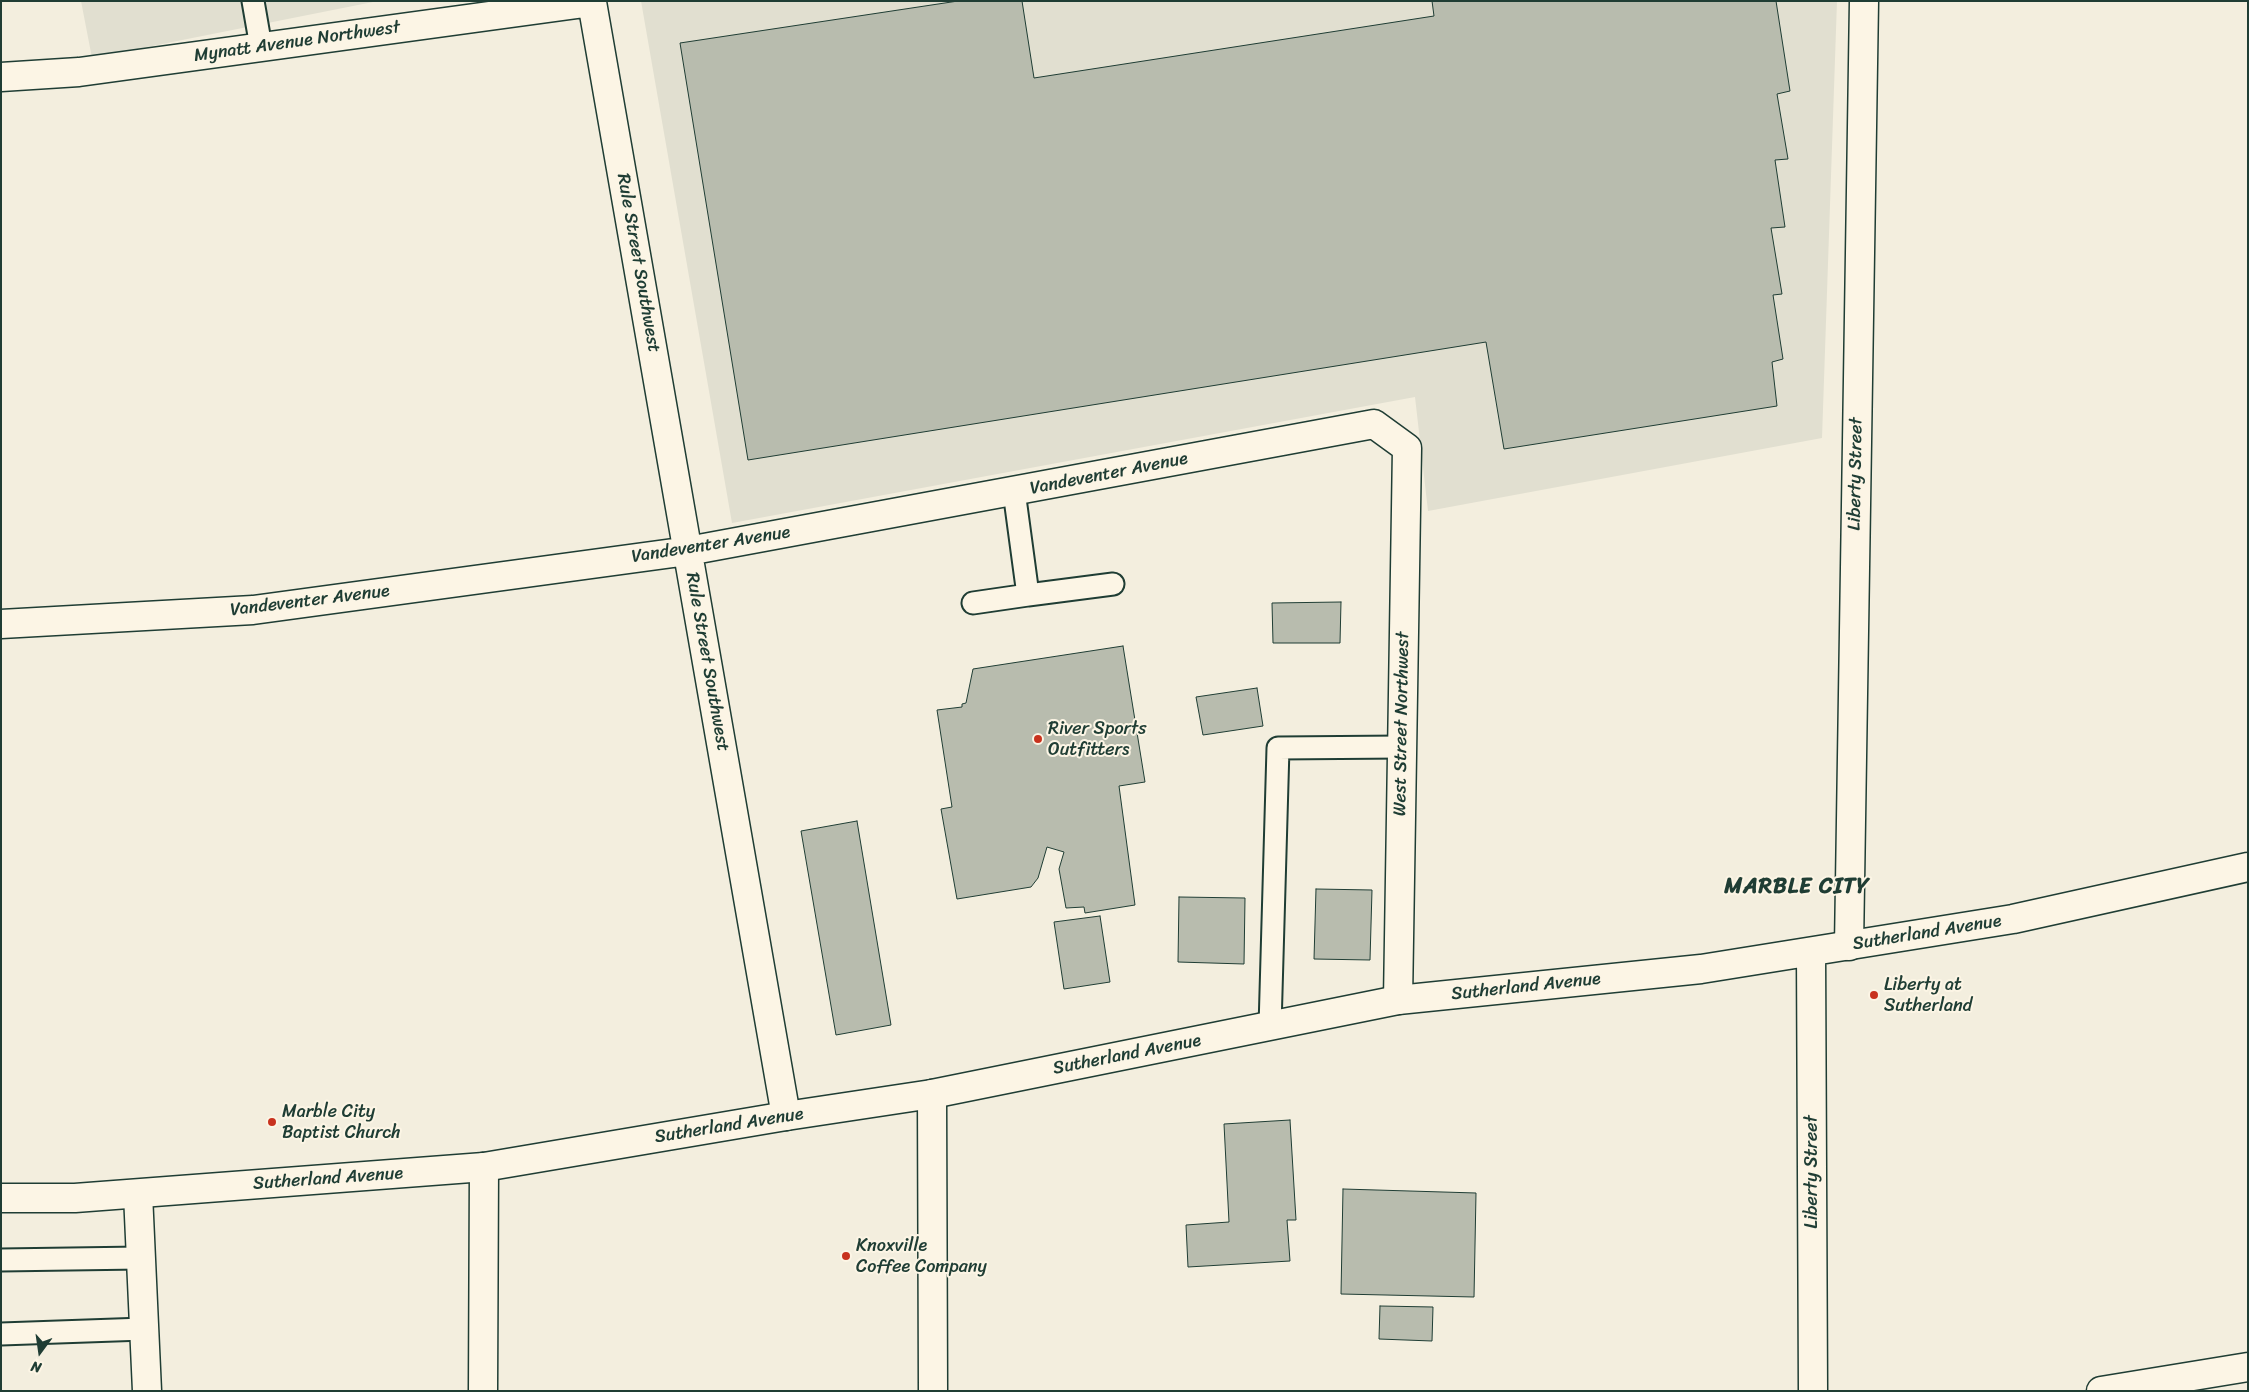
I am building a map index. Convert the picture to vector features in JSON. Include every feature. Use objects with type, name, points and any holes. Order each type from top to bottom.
[{"type":"street","name":"Mynatt Avenue Northwest","points":[[1,77],[79,72],[593,1]]},
{"type":"street","name":"Rule Street Southwest","points":[[593,1],[786,1116]]},
{"type":"street","name":"Liberty Street","points":[[1848,946],[1864,1]]},
{"type":"street","name":"Vandeventer Avenue","points":[[1,624],[253,610],[688,551],[1374,424],[1407,448]]},
{"type":"street","name":"West Street Northwest","points":[[1398,1000],[1407,448]]},
{"type":"street","name":"Sutherland Avenue","points":[[1,1198],[75,1198],[138,1194],[484,1167],[786,1116],[932,1094],[1398,1000],[1701,969],[2013,919],[2248,867]]},
{"type":"street","name":"Liberty Street","points":[[1811,952],[1813,1391]]},
{"type":"street","points":[[932,1094],[933,1391]]},
{"type":"street","points":[[483,1391],[484,1167]]},
{"type":"street","points":[[138,1194],[148,1391]]},
{"type":"street","points":[[2101,1391],[2248,1367]]},
{"type":"lane","points":[[253,1],[262,47]]},
{"type":"lane","points":[[1014,491],[1028,595]]},
{"type":"lane","points":[[973,603],[1113,584]]},
{"type":"lane","points":[[1270,1027],[1278,748],[1402,747]]},
{"type":"lane","points":[[1,1260],[140,1258]]},
{"type":"lane","points":[[1,1334],[144,1329]]},
{"type":"shaded area","points":[[81,1],[378,1],[92,58]]},
{"type":"shaded area","points":[[641,1],[1837,1],[1822,438],[1428,511],[1415,397],[732,523]]},
{"type":"building","points":[[958,1],[1022,1],[1034,78],[1434,16],[1432,1],[1776,1],[1790,91],[1777,94],[1788,159],[1775,160],[1785,227],[1771,228],[1782,294],[1773,295],[1783,359],[1772,362],[1777,406],[1504,449],[1486,342],[748,460],[680,43]]},
{"type":"building","points":[[1341,602],[1340,643],[1273,643],[1272,603]]},
{"type":"building","points":[[1123,646],[1145,782],[1119,786],[1135,905],[1085,913],[1084,907],[1066,908],[1059,869],[1064,852],[1047,847],[1038,878],[1031,887],[957,899],[941,809],[952,807],[937,710],[962,707],[962,704],[966,703],[973,669]]},
{"type":"building","points":[[1257,688],[1263,726],[1203,735],[1196,697]]},
{"type":"building","points":[[857,821],[891,1025],[836,1035],[801,831]]},
{"type":"building","points":[[1316,889],[1372,890],[1370,960],[1314,959]]},
{"type":"building","points":[[1179,897],[1245,898],[1244,964],[1178,962]]},
{"type":"building","points":[[1100,916],[1110,982],[1064,989],[1054,922]]},
{"type":"building","points":[[1290,1120],[1296,1220],[1287,1220],[1290,1261],[1188,1267],[1186,1225],[1229,1222],[1224,1124]]},
{"type":"building","points":[[1343,1189],[1476,1193],[1474,1297],[1341,1294]]},
{"type":"building","points":[[1380,1306],[1433,1307],[1432,1341],[1379,1339]]},
{"type":"place","name":"River Sports Outfitters","points":[[1038,739]]},
{"type":"place","name":"Liberty at Sutherland","points":[[1874,995]]},
{"type":"place","name":"Marble City Baptist Church","points":[[272,1122]]},
{"type":"place","name":"Knoxville Coffee Company","points":[[846,1256]]},
{"type":"district","name":"MARBLE CITY","points":[[1797,887]]}]
